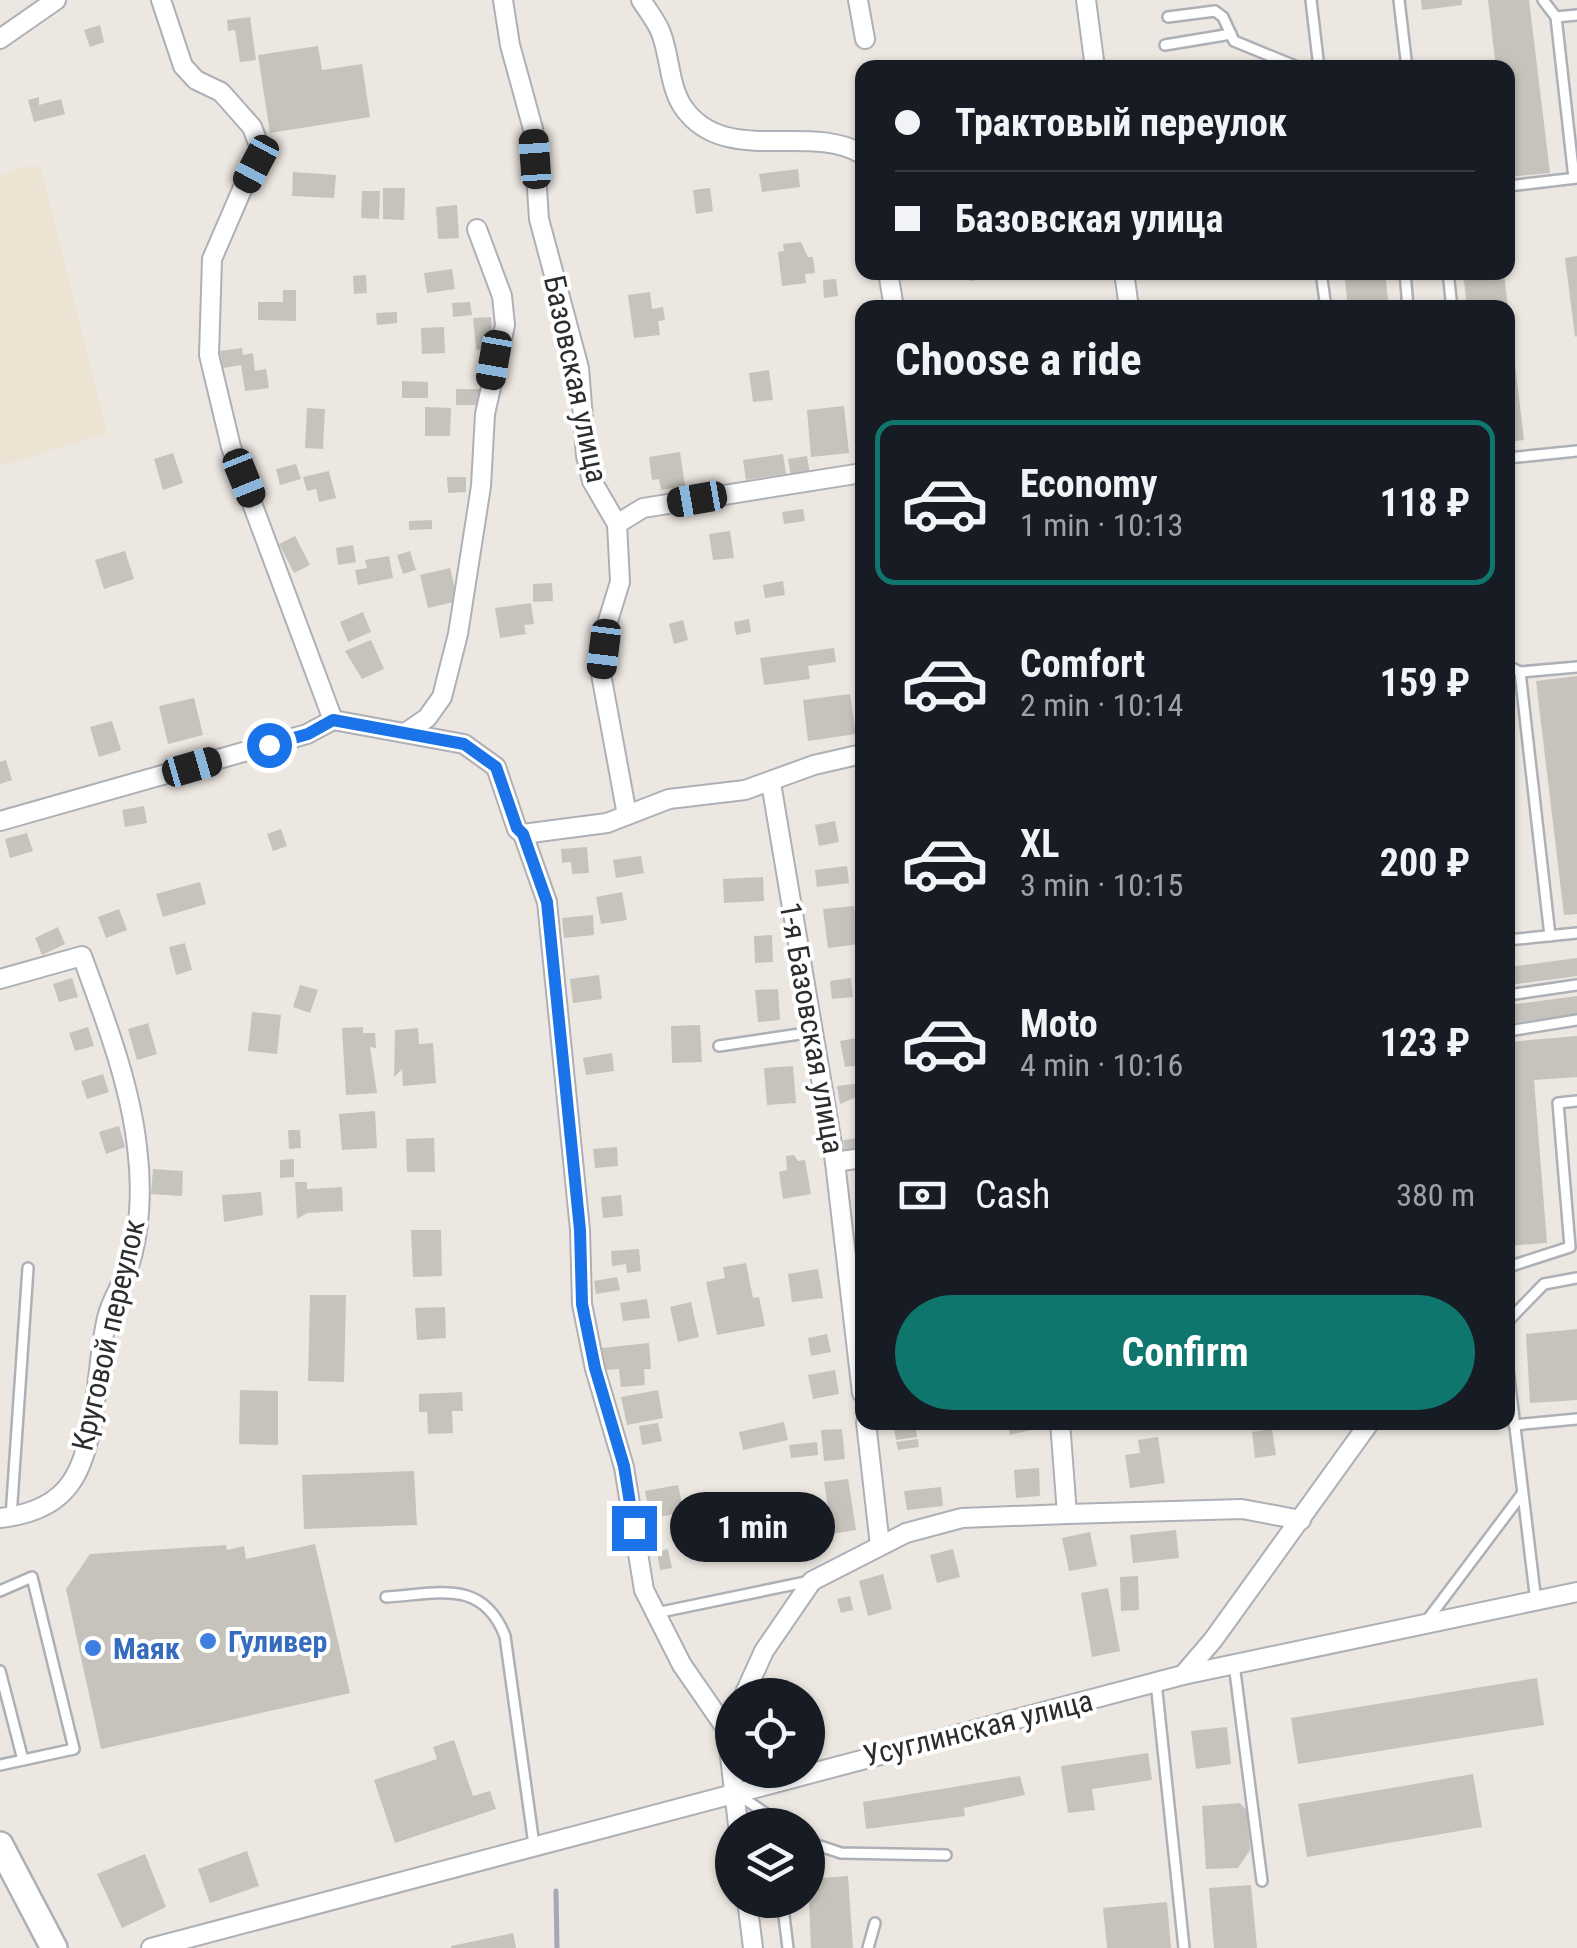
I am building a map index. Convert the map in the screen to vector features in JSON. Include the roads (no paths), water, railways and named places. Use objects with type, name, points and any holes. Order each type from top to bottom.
[{"type":"main road","points":[[0,1845],[54,1948]]},
{"type":"street","points":[[0,39],[56,0]]},
{"type":"street","points":[[161,0],[183,66],[196,80],[221,92],[252,127],[260,148],[256,164],[218,236],[212,259],[209,355],[231,447],[333,720]]},
{"type":"street","name":"Базовская улица","points":[[503,0],[510,44],[533,129],[540,220],[579,368],[586,456],[592,481],[616,524],[620,582],[607,624],[601,674],[627,815]]},
{"type":"street","points":[[641,0],[661,31],[680,103],[696,124],[725,138],[825,142],[847,144],[855,149]]},
{"type":"street","points":[[858,0],[865,40]]},
{"type":"street","points":[[1086,0],[1095,60]]},
{"type":"street","points":[[408,730],[428,718],[442,696],[458,634],[480,486],[485,414],[505,325],[502,296],[476,229]]},
{"type":"street","points":[[616,524],[643,508],[855,474]]},
{"type":"street","points":[[0,821],[308,734],[333,720],[408,730],[464,744],[496,767],[547,902],[580,1230],[582,1304],[595,1368],[624,1466],[644,1590],[682,1665],[715,1706]]},
{"type":"street","points":[[520,831],[607,823],[669,799],[771,783],[814,765],[855,756]]},
{"type":"street","name":"1-я Базовская улица","points":[[771,783],[836,1162],[855,1330]]},
{"type":"street","name":"Круговой переулок","points":[[0,980],[82,956],[125,1094],[139,1170],[137,1230],[129,1268],[107,1315],[99,1391],[74,1479],[54,1501],[6,1518]]},
{"type":"street","points":[[836,1162],[855,1159]]},
{"type":"street","points":[[867,1430],[880,1546]]},
{"type":"street","points":[[1061,1430],[1067,1514]]},
{"type":"street","points":[[1183,1675],[1302,1520],[1364,1430]]},
{"type":"street","points":[[752,1678],[764,1651],[812,1581],[880,1546],[962,1518],[1242,1509],[1302,1520]]},
{"type":"street","name":"Усуглинская улица","points":[[151,1948],[1183,1675],[1577,1592]]},
{"type":"street","points":[[735,1788],[736,1808]]},
{"type":"street","points":[[749,1918],[753,1948]]},
{"type":"lane","points":[[1312,0],[1318,60]]},
{"type":"lane","points":[[1399,0],[1406,60]]},
{"type":"lane","points":[[1515,185],[1576,178],[1556,17],[1543,0]]},
{"type":"lane","points":[[1168,17],[1215,10],[1234,40],[1281,60]]},
{"type":"lane","points":[[1556,17],[1577,15]]},
{"type":"lane","points":[[1165,46],[1231,34]]},
{"type":"lane","points":[[1515,457],[1577,450]]},
{"type":"lane","points":[[1515,670],[1577,668]]},
{"type":"lane","points":[[1520,672],[1550,936]]},
{"type":"lane","points":[[1515,939],[1577,933]]},
{"type":"lane","points":[[1515,993],[1577,985]]},
{"type":"lane","points":[[1515,1029],[1577,1020]]},
{"type":"lane","points":[[719,1046],[813,1032]]},
{"type":"lane","points":[[1515,1265],[1570,1248],[1558,1103],[1577,1101]]},
{"type":"lane","points":[[6,1518],[28,1268]]},
{"type":"lane","points":[[1515,1315],[1544,1284],[1577,1278]]},
{"type":"lane","points":[[1515,1425],[1577,1420]]},
{"type":"lane","points":[[1515,1430],[1536,1602]]},
{"type":"lane","points":[[1424,1625],[1522,1494]]},
{"type":"lane","points":[[0,1590],[32,1577],[74,1749],[0,1765]]},
{"type":"lane","points":[[656,1612],[812,1581]]},
{"type":"lane","points":[[386,1597],[465,1592],[495,1610],[505,1636],[534,1845]]},
{"type":"lane","points":[[1234,1664],[1262,1881]]},
{"type":"lane","points":[[0,1671],[23,1760]]},
{"type":"lane","points":[[1156,1682],[1184,1948]]},
{"type":"lane","points":[[735,1793],[757,1808]]},
{"type":"lane","points":[[825,1848],[841,1853],[946,1855]]},
{"type":"lane","points":[[784,1918],[788,1948]]},
{"type":"lane","points":[[868,1948],[875,1923]]},
{"type":"railway","points":[[556,1891],[557,1948]]},
{"type":"place","name":"Гуливер","points":[[208,1641]]},
{"type":"place","name":"Маяк","points":[[93,1648]]}]
